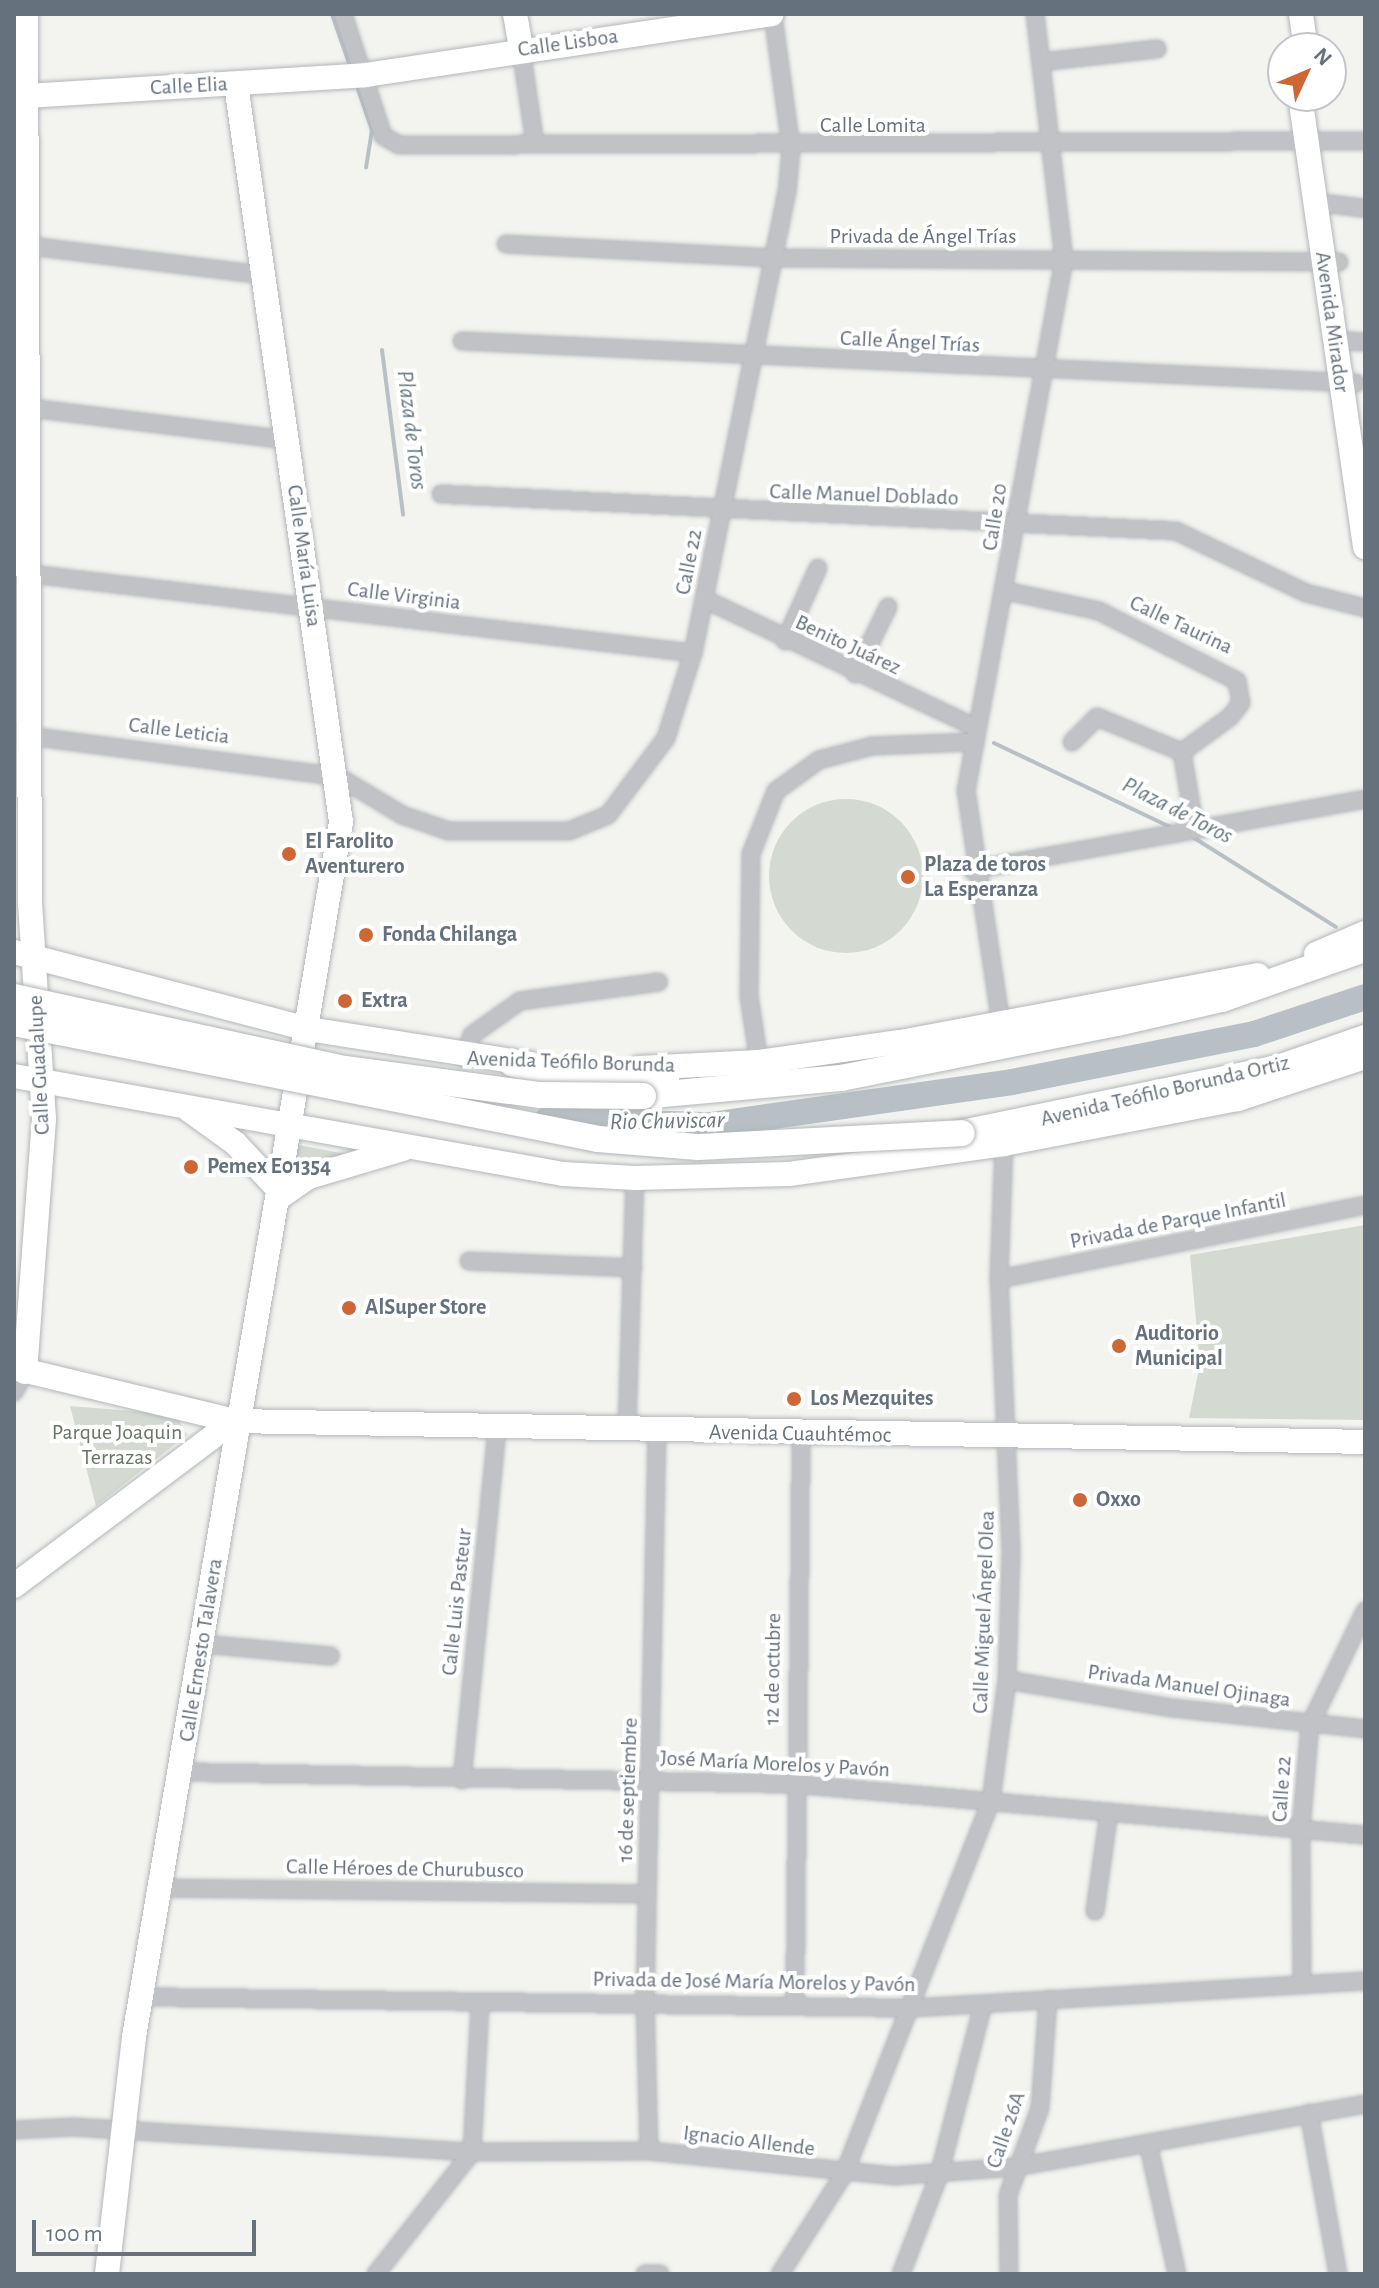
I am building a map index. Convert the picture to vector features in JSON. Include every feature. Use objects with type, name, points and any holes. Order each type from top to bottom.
[{"type":"main road","points":[[515,14],[521,49]]},
{"type":"main road","name":"Calle Lisboa","points":[[365,75],[521,49],[772,14]]},
{"type":"main road","name":"Calle Guadalupe","points":[[17,1381],[42,1179],[39,1040],[24,991],[23,954],[20,96],[25,19]]},
{"type":"main road","name":"Calle Elia","points":[[20,96],[365,75]]},
{"type":"main road","name":"Calle María Luisa","points":[[236,84],[311,607],[339,777],[337,864],[308,1029]]},
{"type":"main road","name":"Avenida Mirador","points":[[1305,112],[1330,204],[1332,262],[1357,342],[1348,382],[1365,444]]},
{"type":"main road","name":"Avenida Mirador","points":[[1313,112],[1313,142],[1348,382],[1365,541]]},
{"type":"main road","name":"Avenida Teófilo Borunda","points":[[23,954],[308,1029],[463,1059],[513,1064],[759,1062],[1214,987],[1365,933]]},
{"type":"main road","name":"Avenida Teófilo Borunda","points":[[24,991],[345,1069],[540,1095],[776,1087],[1222,999],[1365,949]]},
{"type":"main road","name":"Avenida Teófilo Borunda Ortiz","points":[[14,1023],[598,1139],[713,1147],[962,1133],[1275,1069],[1365,1038]]},
{"type":"main road","name":"Calle Ernesto Talavera","points":[[107,2274],[141,1997],[203,1644],[234,1421],[308,1029]]},
{"type":"main road","points":[[14,1076],[292,1122],[410,1147],[635,1178],[789,1174],[1004,1144],[1238,1099],[1365,1057]]},
{"type":"main road","points":[[513,1064],[569,1078],[655,1080],[884,1058],[917,1061]]},
{"type":"main road","points":[[180,1104],[235,1143],[277,1194],[309,1177],[410,1147]]},
{"type":"main road","name":"Avenida Cuauhtémoc","points":[[17,1381],[234,1421],[497,1429],[1365,1442]]},
{"type":"main road","points":[[14,1586],[234,1421]]},
{"type":"street","points":[[343,14],[365,75]]},
{"type":"street","name":"Calle 22","points":[[339,777],[427,827],[593,826],[666,738],[693,653],[774,258],[791,148],[772,14]]},
{"type":"street","name":"Calle 20","points":[[1001,1024],[972,870],[972,734],[1006,591],[1042,371],[1064,260],[1035,14]]},
{"type":"street","points":[[521,49],[535,144]]},
{"type":"street","points":[[1041,62],[1157,49]]},
{"type":"street","name":"Calle Lomita","points":[[365,75],[383,136],[399,145],[1052,147],[1365,141]]},
{"type":"street","points":[[1330,204],[1365,208]]},
{"type":"street","name":"Privada de Ángel Trías","points":[[506,244],[774,258],[1332,262]]},
{"type":"street","points":[[20,245],[264,275]]},
{"type":"street","name":"Calle Ángel Trías","points":[[462,341],[1042,371],[1348,382]]},
{"type":"street","points":[[20,407],[287,440]]},
{"type":"street","name":"Calle Manuel Doblado","points":[[441,494],[721,512],[1176,531],[1306,593],[1365,608]]},
{"type":"street","points":[[785,641],[818,568]]},
{"type":"street","name":"Calle Virginia","points":[[20,572],[693,653]]},
{"type":"street","name":"Calle Taurina","points":[[1006,591],[1099,611],[1229,672],[1241,703],[1182,752]]},
{"type":"street","name":"Benito Juárez","points":[[704,599],[972,734]]},
{"type":"street","points":[[855,674],[888,607]]},
{"type":"street","points":[[1072,742],[1097,717],[1182,752],[1195,829]]},
{"type":"street","points":[[759,1062],[749,996],[751,854],[776,791],[819,760],[918,739],[972,734]]},
{"type":"street","name":"Calle Leticia","points":[[21,735],[339,777]]},
{"type":"street","points":[[972,870],[1365,799]]},
{"type":"street","points":[[463,1059],[472,1035],[520,1001],[659,982]]},
{"type":"street","name":"Calle Miguel Ángel Olea","points":[[780,2274],[844,2174],[991,1801],[1007,1680],[1007,1438],[999,1279],[1004,1144]]},
{"type":"street","points":[[627,1429],[635,1178]]},
{"type":"street","name":"Privada de Parque Infantil","points":[[999,1279],[1365,1205]]},
{"type":"street","points":[[469,1261],[633,1268]]},
{"type":"street","name":"Calle Luis Pasteur","points":[[462,1780],[497,1429]]},
{"type":"street","name":"16 de septiembre","points":[[649,2151],[645,2001],[657,1430]]},
{"type":"street","name":"12 de octubre","points":[[795,2002],[793,1784],[801,1434]]},
{"type":"street","name":"Calle 22","points":[[1302,1985],[1301,1829],[1310,1725],[1365,1611]]},
{"type":"street","points":[[203,1644],[330,1656]]},
{"type":"street","name":"Privada Manuel Ojinaga","points":[[1007,1680],[1310,1725],[1365,1729]]},
{"type":"street","name":"José María Morelos y Pavón","points":[[182,1772],[462,1780],[651,1779],[793,1784],[1365,1835]]},
{"type":"street","points":[[1095,1911],[1109,1812]]},
{"type":"street","name":"Calle Héroes de Churubusco","points":[[162,1888],[647,1894]]},
{"type":"street","name":"Privada de José María Morelos y Pavón","points":[[141,1997],[480,2002],[795,2002],[911,2008],[1365,1981]]},
{"type":"street","name":"Calle 26A","points":[[1009,2274],[1005,2216],[1016,2167],[1040,2108],[1048,1999]]},
{"type":"street","points":[[376,2274],[472,2152],[480,2002]]},
{"type":"street","points":[[901,2274],[939,2175],[983,2005]]},
{"type":"street","name":"Ignacio Allende","points":[[14,2130],[123,2130],[472,2152],[649,2151],[844,2174],[939,2175],[1016,2167],[1365,2104]]},
{"type":"street","points":[[1309,2113],[1338,2274]]},
{"type":"street","points":[[1148,2143],[1177,2274]]},
{"type":"street","points":[[645,2274],[660,2274]]},
{"type":"green space","name":"Plaza de toros La Esperanza","points":[[846,799],[875,805],[900,822],[917,847],[923,876],[917,905],[900,930],[875,947],[846,953],[817,947],[792,930],[775,905],[769,876],[775,847],[792,822],[817,805]]},
{"type":"green space","points":[[293,1144],[346,1154],[290,1177]]},
{"type":"green space","points":[[1365,1225],[1365,1420],[1189,1418],[1200,1364],[1190,1255]]},
{"type":"green space","name":"Parque Joaquin Terrazas","points":[[70,1406],[157,1413],[178,1419],[187,1435],[96,1506]]},
{"type":"waterway","name":"Plaza de Toros","points":[[332,14],[349,63]]},
{"type":"waterway","name":"Plaza de Toros","points":[[358,89],[372,130],[366,168]]},
{"type":"waterway","name":"Plaza de Toros","points":[[382,350],[403,515]]},
{"type":"waterway","name":"Plaza de Toros","points":[[994,743],[1172,828]]},
{"type":"waterway","name":"Plaza de Toros","points":[[1191,836],[1336,927]]},
{"type":"waterway","name":"Rio Chuviscar","points":[[547,1120],[710,1125],[1012,1082],[1254,1034],[1365,997]]},
{"type":"place","name":"El Farolito Aventurero","points":[[289,854]]},
{"type":"place","name":"Plaza de toros La Esperanza","points":[[908,877]]},
{"type":"place","name":"Fonda Chilanga","points":[[366,935]]},
{"type":"place","name":"Extra","points":[[345,1001]]},
{"type":"place","name":"Pemex E01354","points":[[191,1167]]},
{"type":"place","name":"AlSuper Store","points":[[349,1308]]},
{"type":"place","name":"Auditorio Municipal","points":[[1119,1346]]},
{"type":"place","name":"Los Mezquites","points":[[794,1399]]},
{"type":"place","name":"Oxxo","points":[[1080,1500]]}]
